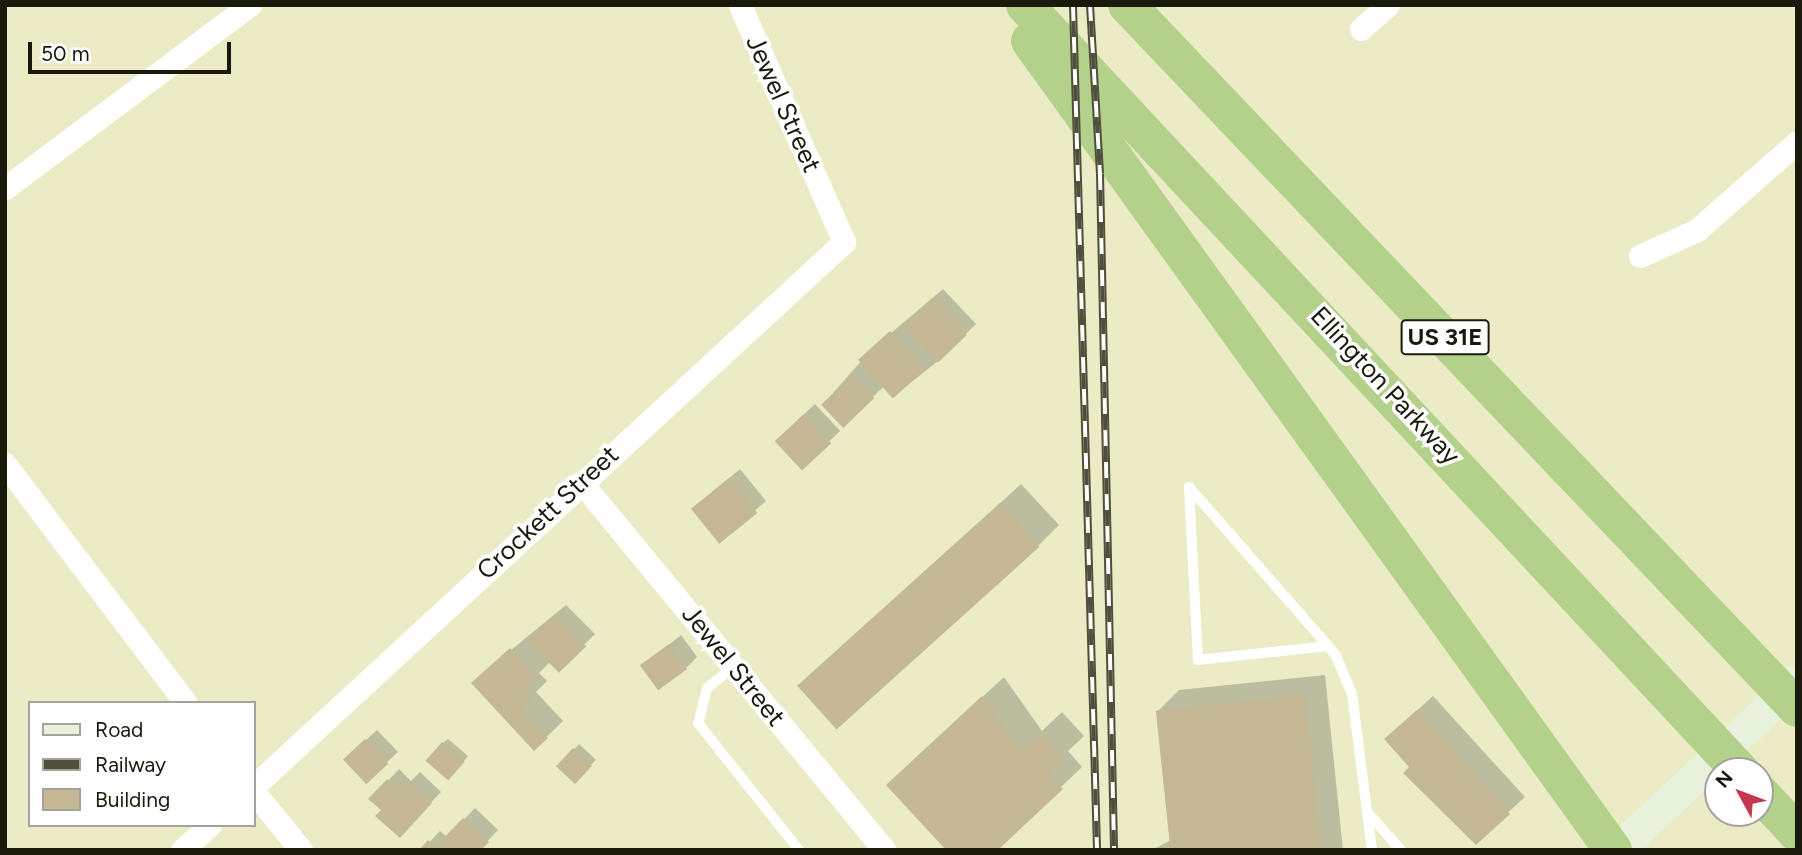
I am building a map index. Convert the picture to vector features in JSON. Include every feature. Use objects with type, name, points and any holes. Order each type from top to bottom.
[{"type":"highway","name":"US 31E","points":[[1127,5],[1168,52],[1720,623],[1797,708]]},
{"type":"highway","name":"Ellington Parkway","points":[[1013,9],[1181,171],[1727,757]]},
{"type":"highway","points":[[1013,9],[1616,850]]},
{"type":"main road","points":[[1616,850],[1797,682]]},
{"type":"street","points":[[5,188],[250,5]]},
{"type":"street","name":"Jewel Street","points":[[740,5],[844,242]]},
{"type":"street","points":[[1361,29],[1388,5]]},
{"type":"street","points":[[1640,256],[1697,230],[1797,142]]},
{"type":"street","name":"Crockett Street","points":[[256,784],[844,242]]},
{"type":"street","points":[[5,464],[184,701]]},
{"type":"street","name":"Jewel Street","points":[[581,482],[884,850]]},
{"type":"street","points":[[256,795],[300,850]]},
{"type":"street","points":[[183,850],[208,827]]},
{"type":"lane","points":[[1328,646],[1198,660],[1189,487],[1328,646],[1352,694],[1372,850]]},
{"type":"lane","points":[[733,667],[707,688],[698,723],[799,850]]},
{"type":"lane","points":[[1367,813],[1401,850]]},
{"type":"building","points":[[932,299],[967,335],[938,363],[903,327]]},
{"type":"building","points":[[890,331],[925,370],[893,398],[858,360]]},
{"type":"building","points":[[852,375],[874,398],[843,428],[821,405]]},
{"type":"building","points":[[804,414],[831,443],[802,471],[775,441]]},
{"type":"building","points":[[729,478],[757,513],[719,544],[691,509]]},
{"type":"building","points":[[1000,503],[1039,547],[837,730],[797,686]]},
{"type":"building","points":[[555,614],[586,646],[559,673],[528,640]]},
{"type":"building","points":[[669,644],[687,669],[658,690],[640,665]]},
{"type":"building","points":[[510,648],[537,678],[524,689],[533,698],[521,709],[548,738],[534,751],[471,683]]},
{"type":"building","points":[[1305,695],[1321,850],[1170,850],[1156,711]]},
{"type":"building","points":[[982,696],[1021,750],[1041,732],[1064,757],[1048,772],[1063,789],[998,850],[946,850],[886,785]]},
{"type":"building","points":[[1417,710],[1510,814],[1476,845],[1403,773],[1409,767],[1384,739]]},
{"type":"building","points":[[365,739],[388,764],[366,784],[343,759]]},
{"type":"building","points":[[442,742],[465,762],[448,781],[426,761]]},
{"type":"building","points":[[573,748],[592,766],[575,784],[556,766]]},
{"type":"building","points":[[387,779],[400,791],[408,782],[432,803],[400,838],[375,816],[381,810],[368,799]]},
{"type":"building","points":[[463,818],[489,842],[481,850],[419,850],[428,840],[435,847]]},
{"type":"railway","points":[[1073,5],[1097,850]]},
{"type":"railway","points":[[1090,5],[1100,174],[1114,850]]}]
